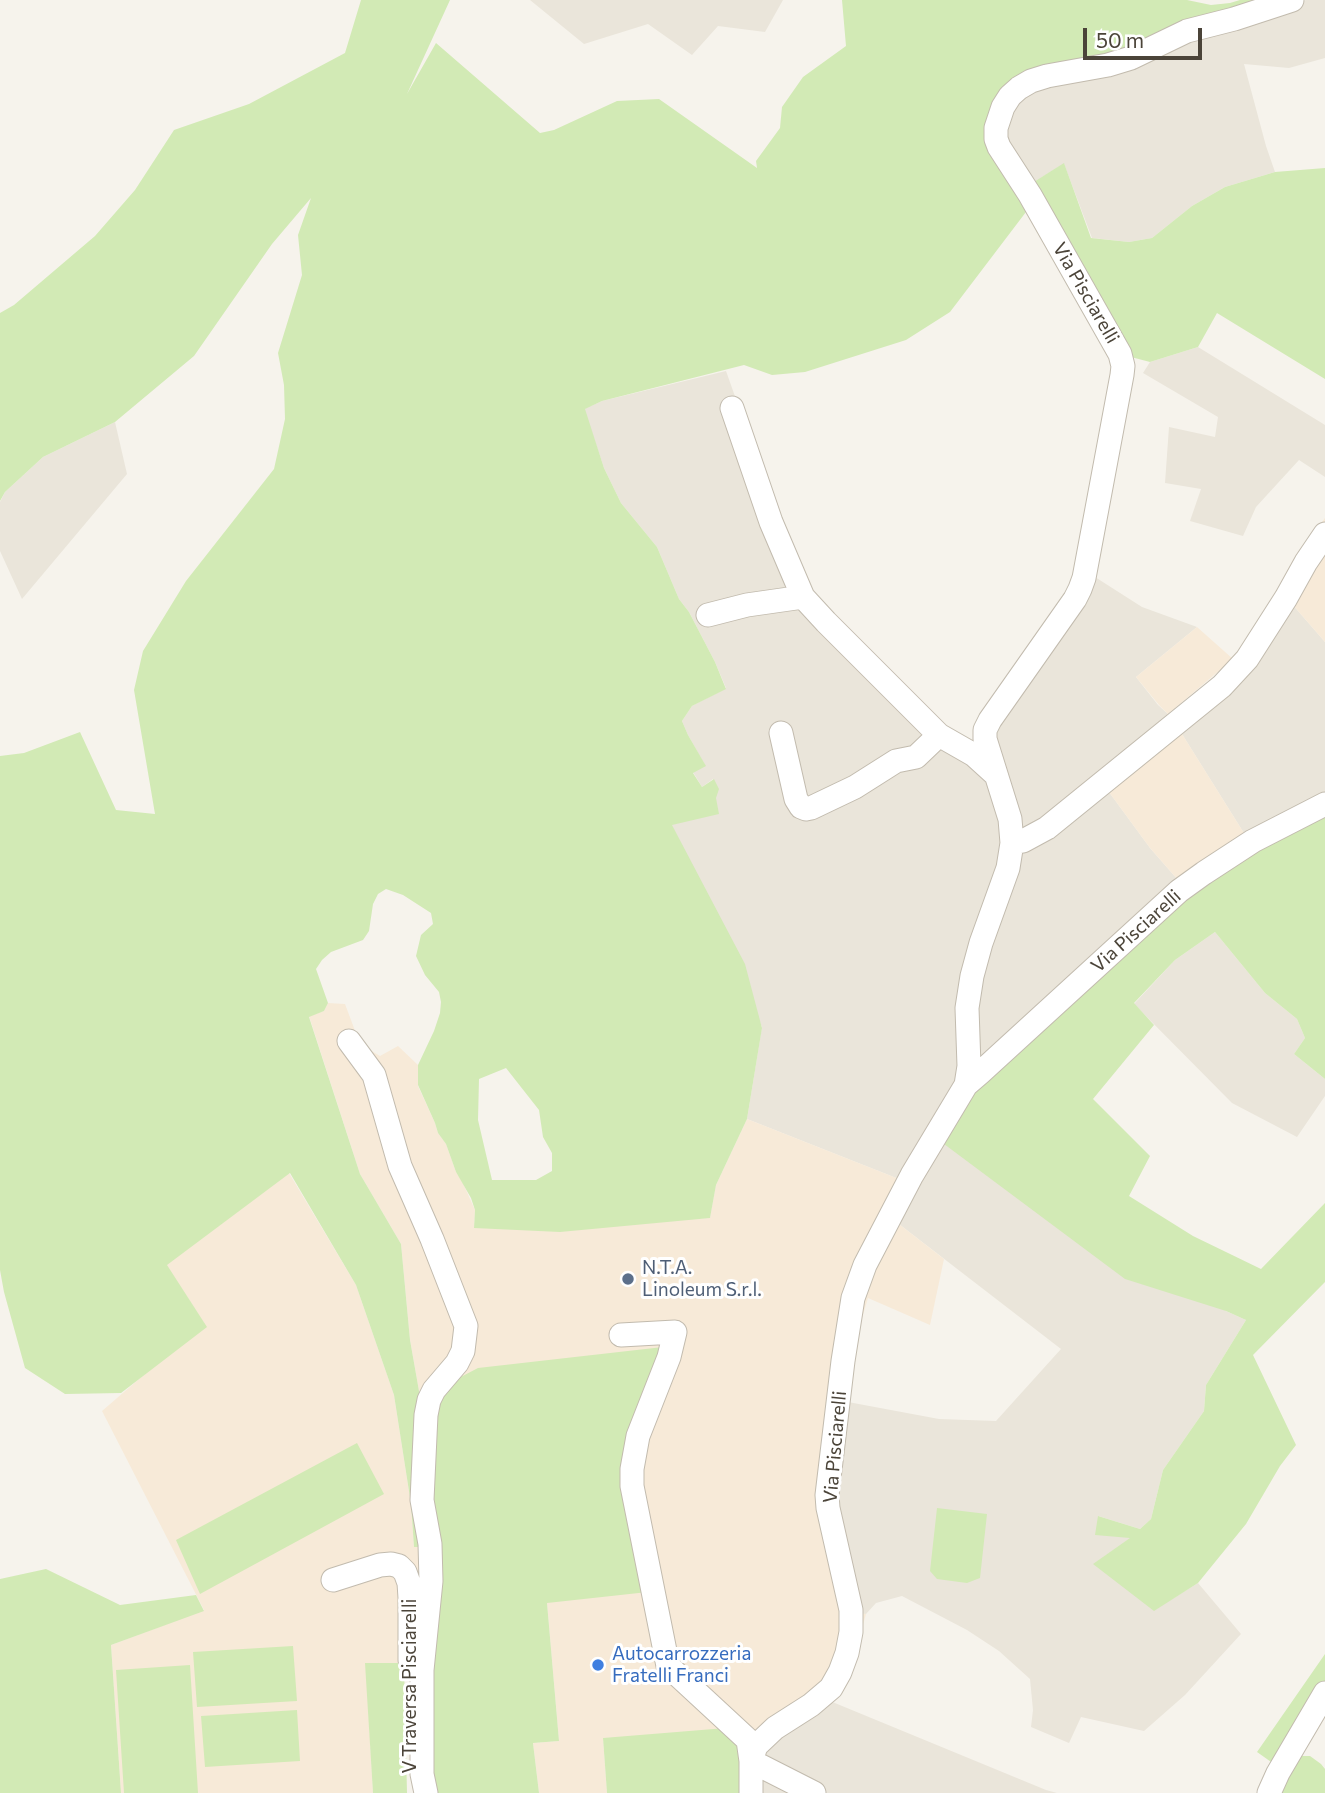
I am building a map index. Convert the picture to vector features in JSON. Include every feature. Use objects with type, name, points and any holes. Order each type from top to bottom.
[{"type":"street","name":"Via Pisciarelli","points":[[966,1085],[969,1066],[967,1008],[972,976],[1008,868],[1012,843],[1010,819],[985,739],[985,730],[1075,599],[1084,578],[1123,366],[1120,354],[1030,195],[999,147],[996,128],[1010,96],[1031,81],[1131,58],[1187,31],[1292,0]]},
{"type":"street","points":[[732,408],[771,522],[803,597],[939,735],[974,755],[996,775]]},
{"type":"street","points":[[1012,843],[1023,841],[1047,828],[1222,686],[1247,659],[1325,534]]},
{"type":"street","points":[[708,614],[803,597]]},
{"type":"street","points":[[781,733],[797,803],[806,809],[855,787],[895,761],[916,757],[939,735]]},
{"type":"street","name":"Via Pisciarelli","points":[[751,1761],[756,1746],[765,1735],[811,1705],[831,1688],[847,1653],[851,1610],[827,1495],[842,1360],[853,1298],[865,1265],[912,1175],[966,1085],[1180,891],[1253,841],[1325,804]]},
{"type":"street","points":[[349,1041],[374,1075],[400,1166],[466,1326],[463,1351],[457,1363],[434,1390],[426,1415],[422,1500],[430,1544],[431,1581],[422,1670],[422,1774],[426,1793]]},
{"type":"street","points":[[621,1335],[675,1332],[669,1357],[638,1436],[632,1486],[668,1666],[748,1740],[751,1793]]},
{"type":"street","name":"V Traversa Pisciarelli","points":[[333,1580],[380,1564],[399,1566],[405,1572],[410,1598],[411,1793]]},
{"type":"street","points":[[1269,1793],[1325,1693]]},
{"type":"street","points":[[751,1761],[814,1793]]},
{"type":"shaded area","points":[[530,0],[783,0],[765,32],[718,26],[692,55],[648,24],[584,44]]},
{"type":"shaded area","points":[[1306,0],[1325,0],[1325,58],[1289,68],[1244,64],[1275,172],[1225,187],[1192,206],[1152,238],[1129,242],[1092,238],[1064,164],[1029,185],[1004,132],[1014,102],[1036,86]]},
{"type":"shaded area","points":[[1198,347],[1325,425],[1325,477],[1299,460],[1256,507],[1243,536],[1190,521],[1201,489],[1165,483],[1169,427],[1215,437],[1218,417],[1143,373],[1150,362]]},
{"type":"shaded area","points":[[726,371],[792,557],[810,598],[930,716],[978,748],[1095,577],[1142,607],[1197,627],[1136,677],[1168,714],[1123,756],[1106,788],[1150,848],[1178,880],[964,1101],[1226,1311],[1246,1320],[1206,1385],[1204,1411],[1163,1470],[1151,1519],[1140,1529],[1098,1516],[1131,1538],[1105,1556],[1154,1610],[1198,1583],[1241,1634],[1185,1695],[1144,1731],[1081,1717],[1069,1743],[1031,1727],[1033,1710],[1030,1679],[999,1651],[967,1630],[902,1596],[876,1603],[866,1614],[843,1612],[827,1541],[848,1402],[939,1419],[996,1421],[1061,1349],[895,1221],[914,1185],[747,1119],[762,1027],[701,884],[671,824],[716,798],[713,779],[702,787],[693,772],[705,765],[682,721],[692,706],[726,688],[689,612],[679,599],[657,547],[621,503],[604,468],[584,409],[602,401]]},
{"type":"shaded area","points":[[115,422],[127,474],[22,599],[0,551],[0,502],[5,492],[43,457]]},
{"type":"shaded area","points":[[1325,518],[1325,642],[1292,604],[1276,592],[1292,562]]},
{"type":"shaded area","points":[[1292,604],[1325,642],[1325,810],[1252,846],[1177,726]]},
{"type":"shaded area","points":[[1197,627],[1233,659],[1168,714],[1136,677]]},
{"type":"shaded area","points":[[1177,726],[1252,846],[1178,880],[1150,848],[1106,788]]},
{"type":"shaded area","points":[[1215,932],[1265,993],[1297,1019],[1305,1038],[1294,1054],[1325,1079],[1325,1096],[1297,1137],[1232,1103],[1134,1004],[1175,960]]},
{"type":"shaded area","points":[[328,1003],[345,1004],[360,1044],[380,1056],[398,1046],[418,1065],[418,1086],[475,1210],[474,1227],[710,1218],[716,1185],[747,1119],[914,1185],[895,1221],[944,1259],[930,1325],[868,1298],[862,1318],[848,1402],[832,1401],[843,1612],[866,1614],[850,1670],[779,1736],[603,1738],[607,1793],[539,1793],[533,1743],[559,1741],[547,1603],[455,1380],[419,1391],[410,1340],[401,1244],[360,1174],[309,1016],[324,1011]]},
{"type":"shaded area","points":[[289,1173],[356,1285],[394,1395],[411,1504],[414,1547],[437,1546],[428,1663],[366,1663],[373,1793],[121,1793],[111,1645],[204,1610],[102,1411],[204,1323],[166,1265]]},
{"type":"shaded area","points":[[830,1701],[1057,1793],[744,1793],[739,1744]]},
{"type":"green space","points":[[361,0],[450,0],[407,94],[436,43],[540,133],[554,130],[617,101],[659,99],[757,168],[756,161],[780,128],[782,107],[803,77],[846,46],[842,0],[1187,0],[1211,5],[1240,0],[1276,0],[1124,55],[1035,74],[990,123],[1029,208],[950,312],[906,340],[805,372],[772,375],[744,365],[602,401],[585,409],[604,468],[621,503],[657,547],[679,599],[689,612],[726,689],[692,706],[682,721],[706,766],[693,773],[702,787],[714,779],[719,789],[716,798],[719,814],[672,825],[745,964],[762,1028],[747,1119],[716,1185],[710,1218],[560,1232],[474,1228],[475,1210],[471,1198],[456,1172],[418,1085],[418,1065],[434,1031],[441,1002],[439,992],[425,975],[416,956],[421,935],[433,924],[431,913],[403,895],[386,889],[378,894],[373,904],[369,931],[363,940],[331,952],[316,969],[328,1003],[324,1011],[309,1017],[360,1174],[401,1244],[410,1340],[419,1391],[424,1547],[414,1547],[411,1504],[394,1395],[356,1285],[290,1173],[167,1265],[207,1327],[121,1393],[65,1394],[25,1368],[0,1270],[0,756],[24,753],[80,732],[116,810],[155,814],[134,690],[143,651],[186,581],[274,469],[285,419],[284,385],[278,353],[302,275],[298,235],[311,198],[272,244],[194,356],[115,422],[43,457],[5,492],[0,501],[0,313],[14,305],[95,236],[135,190],[174,130],[249,104],[345,53]],"holes":[[[506,1068],[539,1110],[543,1137],[552,1153],[552,1171],[536,1180],[492,1180],[478,1120],[479,1079]]]},
{"type":"green space","points":[[1064,163],[1091,238],[1129,242],[1152,238],[1192,206],[1225,187],[1275,172],[1325,168],[1325,379],[1217,313],[1198,347],[1150,362],[1131,357],[1029,185]]},
{"type":"green space","points":[[1325,810],[1325,1079],[1294,1054],[1305,1038],[1297,1019],[1265,993],[1215,932],[1175,960],[1134,1003],[1154,1025],[1093,1099],[1150,1156],[1129,1196],[1193,1236],[1261,1269],[1325,1203],[1325,1282],[1253,1355],[1296,1445],[1280,1466],[1246,1524],[1198,1583],[1154,1611],[1093,1564],[1130,1538],[1095,1535],[1098,1516],[1140,1529],[1151,1519],[1163,1470],[1204,1411],[1206,1385],[1246,1320],[1226,1311],[1125,1279],[940,1141],[964,1101],[1188,892]]},
{"type":"green space","points":[[663,1347],[630,1444],[648,1592],[547,1603],[559,1741],[533,1743],[539,1793],[430,1793],[430,1489],[440,1400],[455,1380],[478,1368]]},
{"type":"green space","points":[[357,1443],[384,1494],[200,1594],[176,1540]]},
{"type":"green space","points":[[937,1508],[987,1514],[980,1578],[967,1583],[937,1579],[930,1571]]},
{"type":"green space","points":[[46,1569],[120,1605],[196,1595],[204,1611],[111,1645],[121,1793],[0,1793],[0,1579]]},
{"type":"green space","points":[[293,1646],[297,1701],[197,1707],[193,1652]]},
{"type":"green space","points":[[1325,1654],[1325,1685],[1274,1764],[1257,1752]]},
{"type":"green space","points":[[365,1663],[404,1663],[407,1793],[373,1793]]},
{"type":"green space","points":[[190,1665],[198,1793],[124,1793],[116,1670]]},
{"type":"green space","points":[[297,1710],[300,1761],[205,1767],[201,1716]]},
{"type":"green space","points":[[726,1728],[739,1744],[744,1793],[607,1793],[603,1738]]},
{"type":"green space","points":[[1300,1756],[1310,1756],[1325,1769],[1325,1793],[1281,1793]]},
{"type":"place","name":"N.T.A. Linoleum S.r.l.","points":[[628,1279]]},
{"type":"place","name":"Autocarrozzeria Fratelli Franci","points":[[598,1665]]}]
